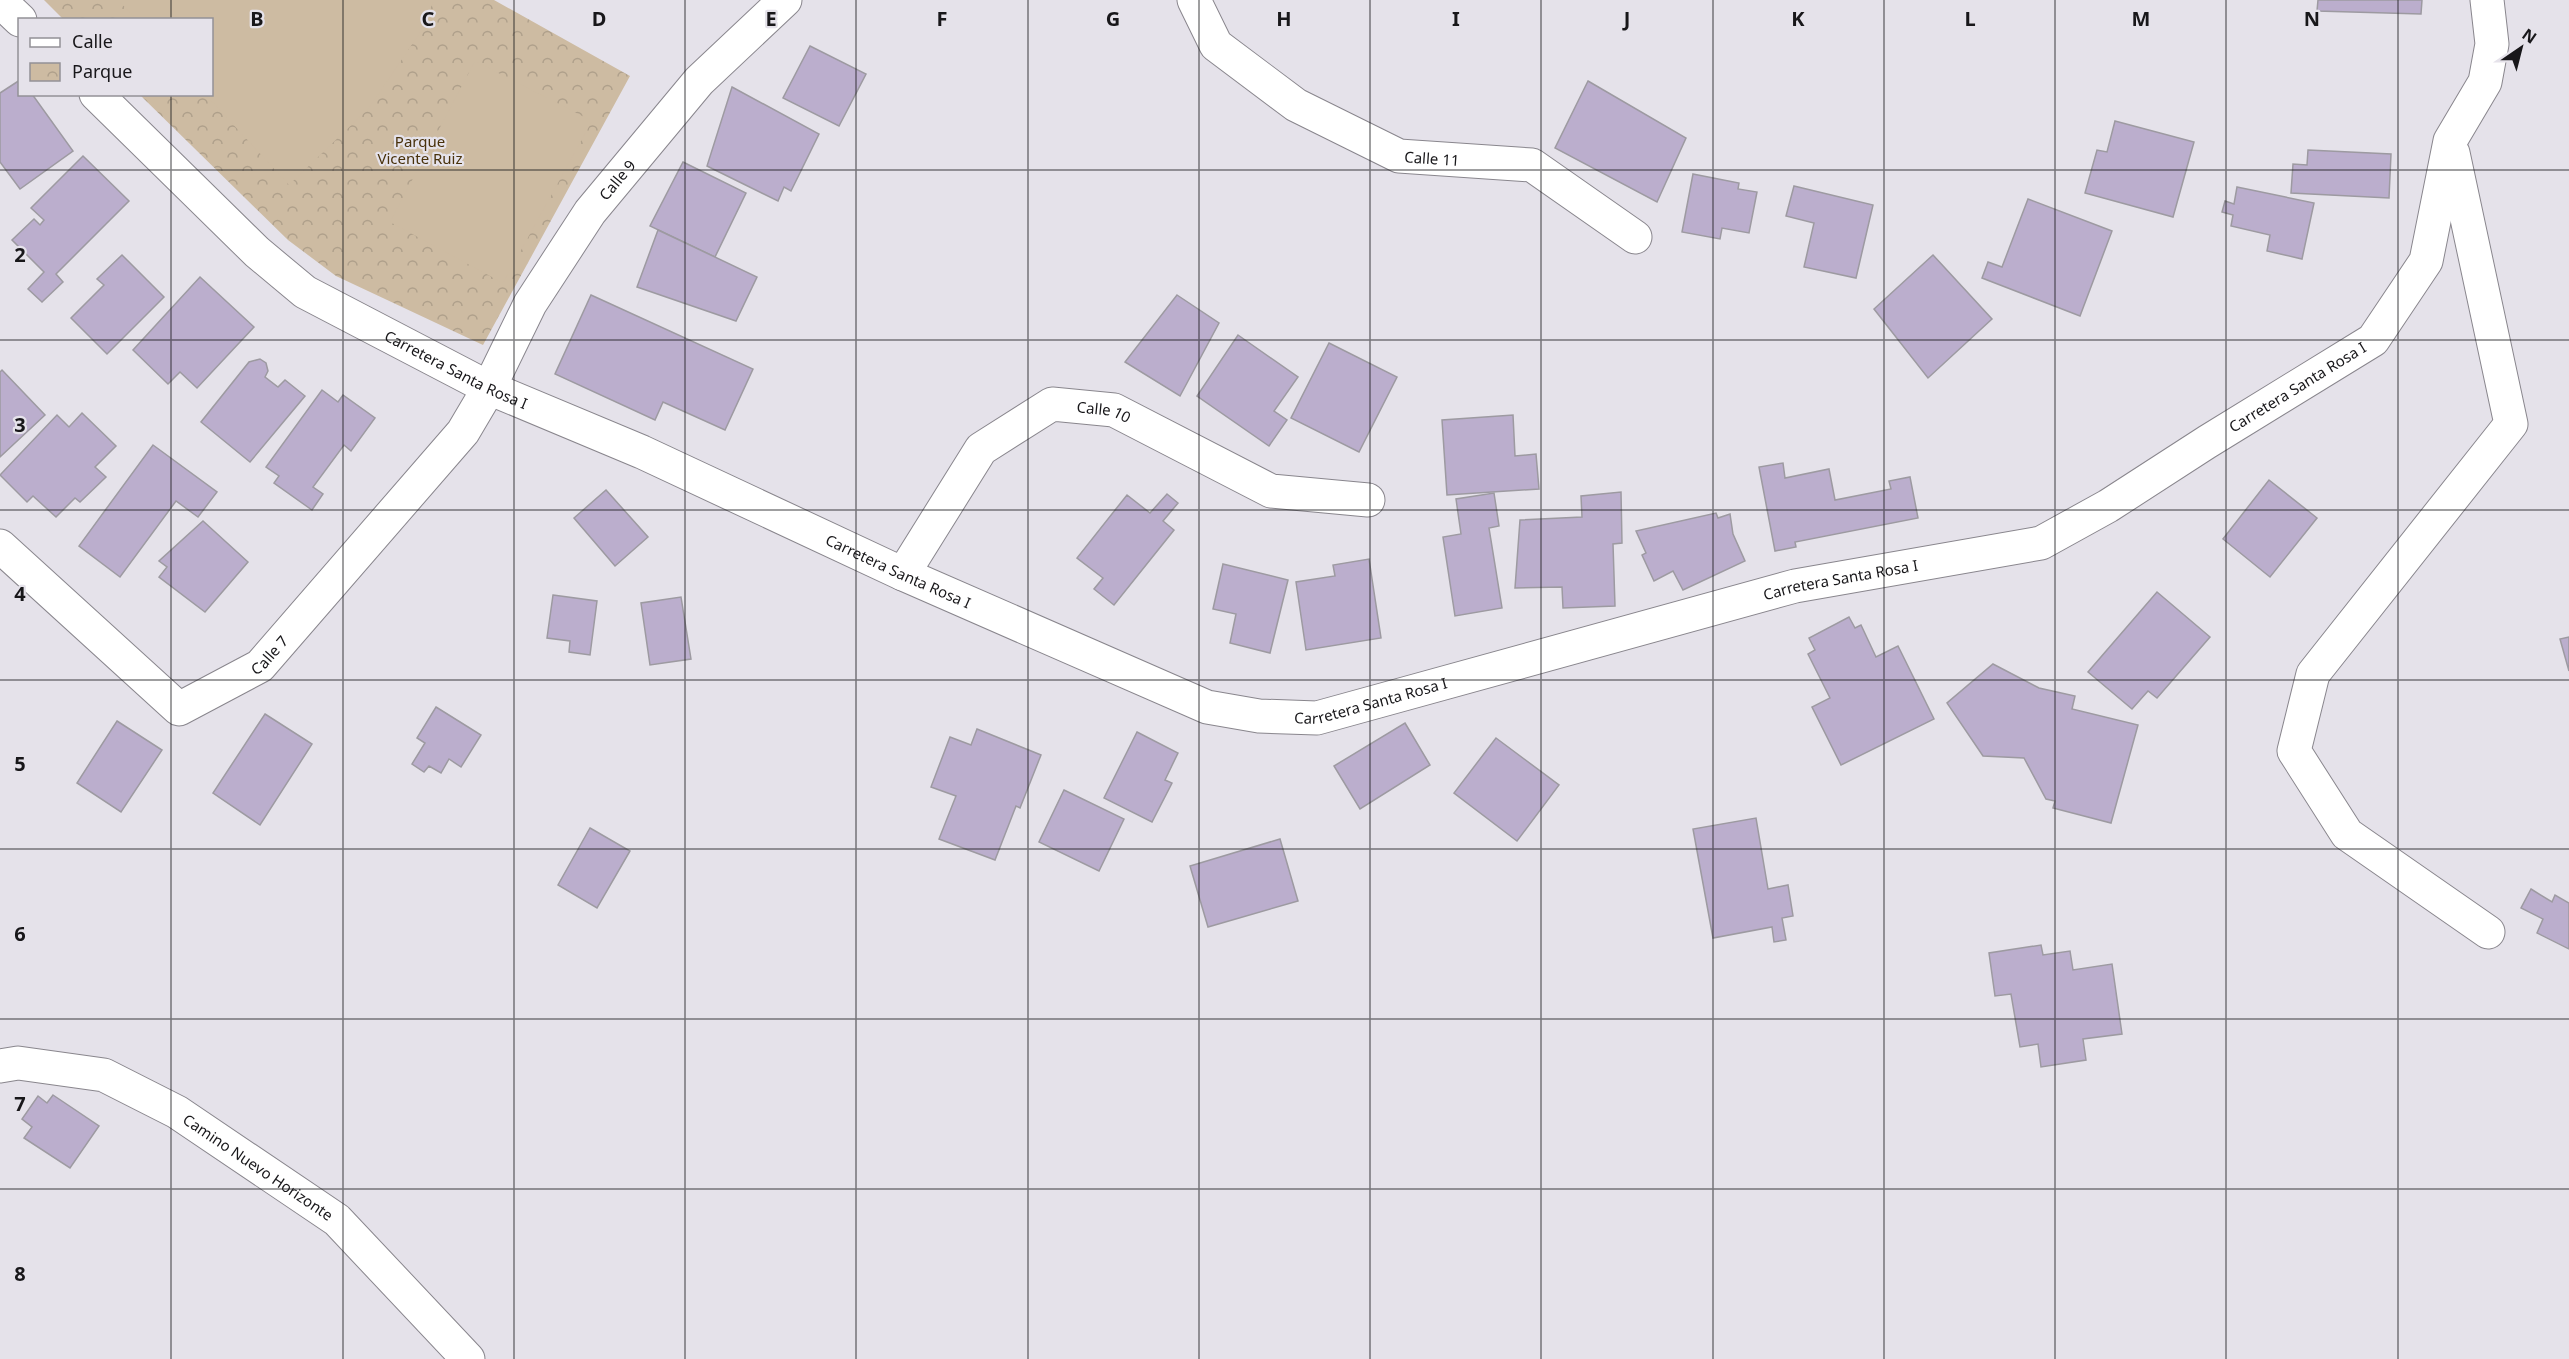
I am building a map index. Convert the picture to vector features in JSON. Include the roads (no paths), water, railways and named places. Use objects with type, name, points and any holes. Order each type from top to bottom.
[{"type":"street","name":"Calle 9","points":[[489,388],[530,304],[590,212],[699,81],[785,0]]},
{"type":"street","name":"Calle 11","points":[[1194,0],[1216,45],[1296,105],[1400,156],[1532,165],[1635,237]]},
{"type":"street","name":"Carretera Santa Rosa I","points":[[98,96],[256,252],[305,292],[489,388],[652,457],[903,574],[1207,707],[1259,716],[1317,718],[1794,586],[2041,543],[2108,506],[2373,340],[2426,261],[2450,141],[2485,82],[2492,44],[2487,0]]},
{"type":"street","points":[[0,1],[18,18]]},
{"type":"street","points":[[2450,141],[2511,424],[2313,674],[2294,751],[2347,834],[2488,932]]},
{"type":"street","name":"Calle 7","points":[[0,546],[180,709],[260,666],[463,432],[489,388]]},
{"type":"street","name":"Calle 10","points":[[903,574],[981,449],[1052,404],[1114,410],[1271,491],[1368,500]]},
{"type":"street","name":"Camino Nuevo Horizonte","points":[[0,1066],[18,1063],[104,1075],[177,1112],[337,1220],[468,1359]]},
{"type":"park label","name":"Parque Vicente Ruiz","points":[[420,150]]}]
